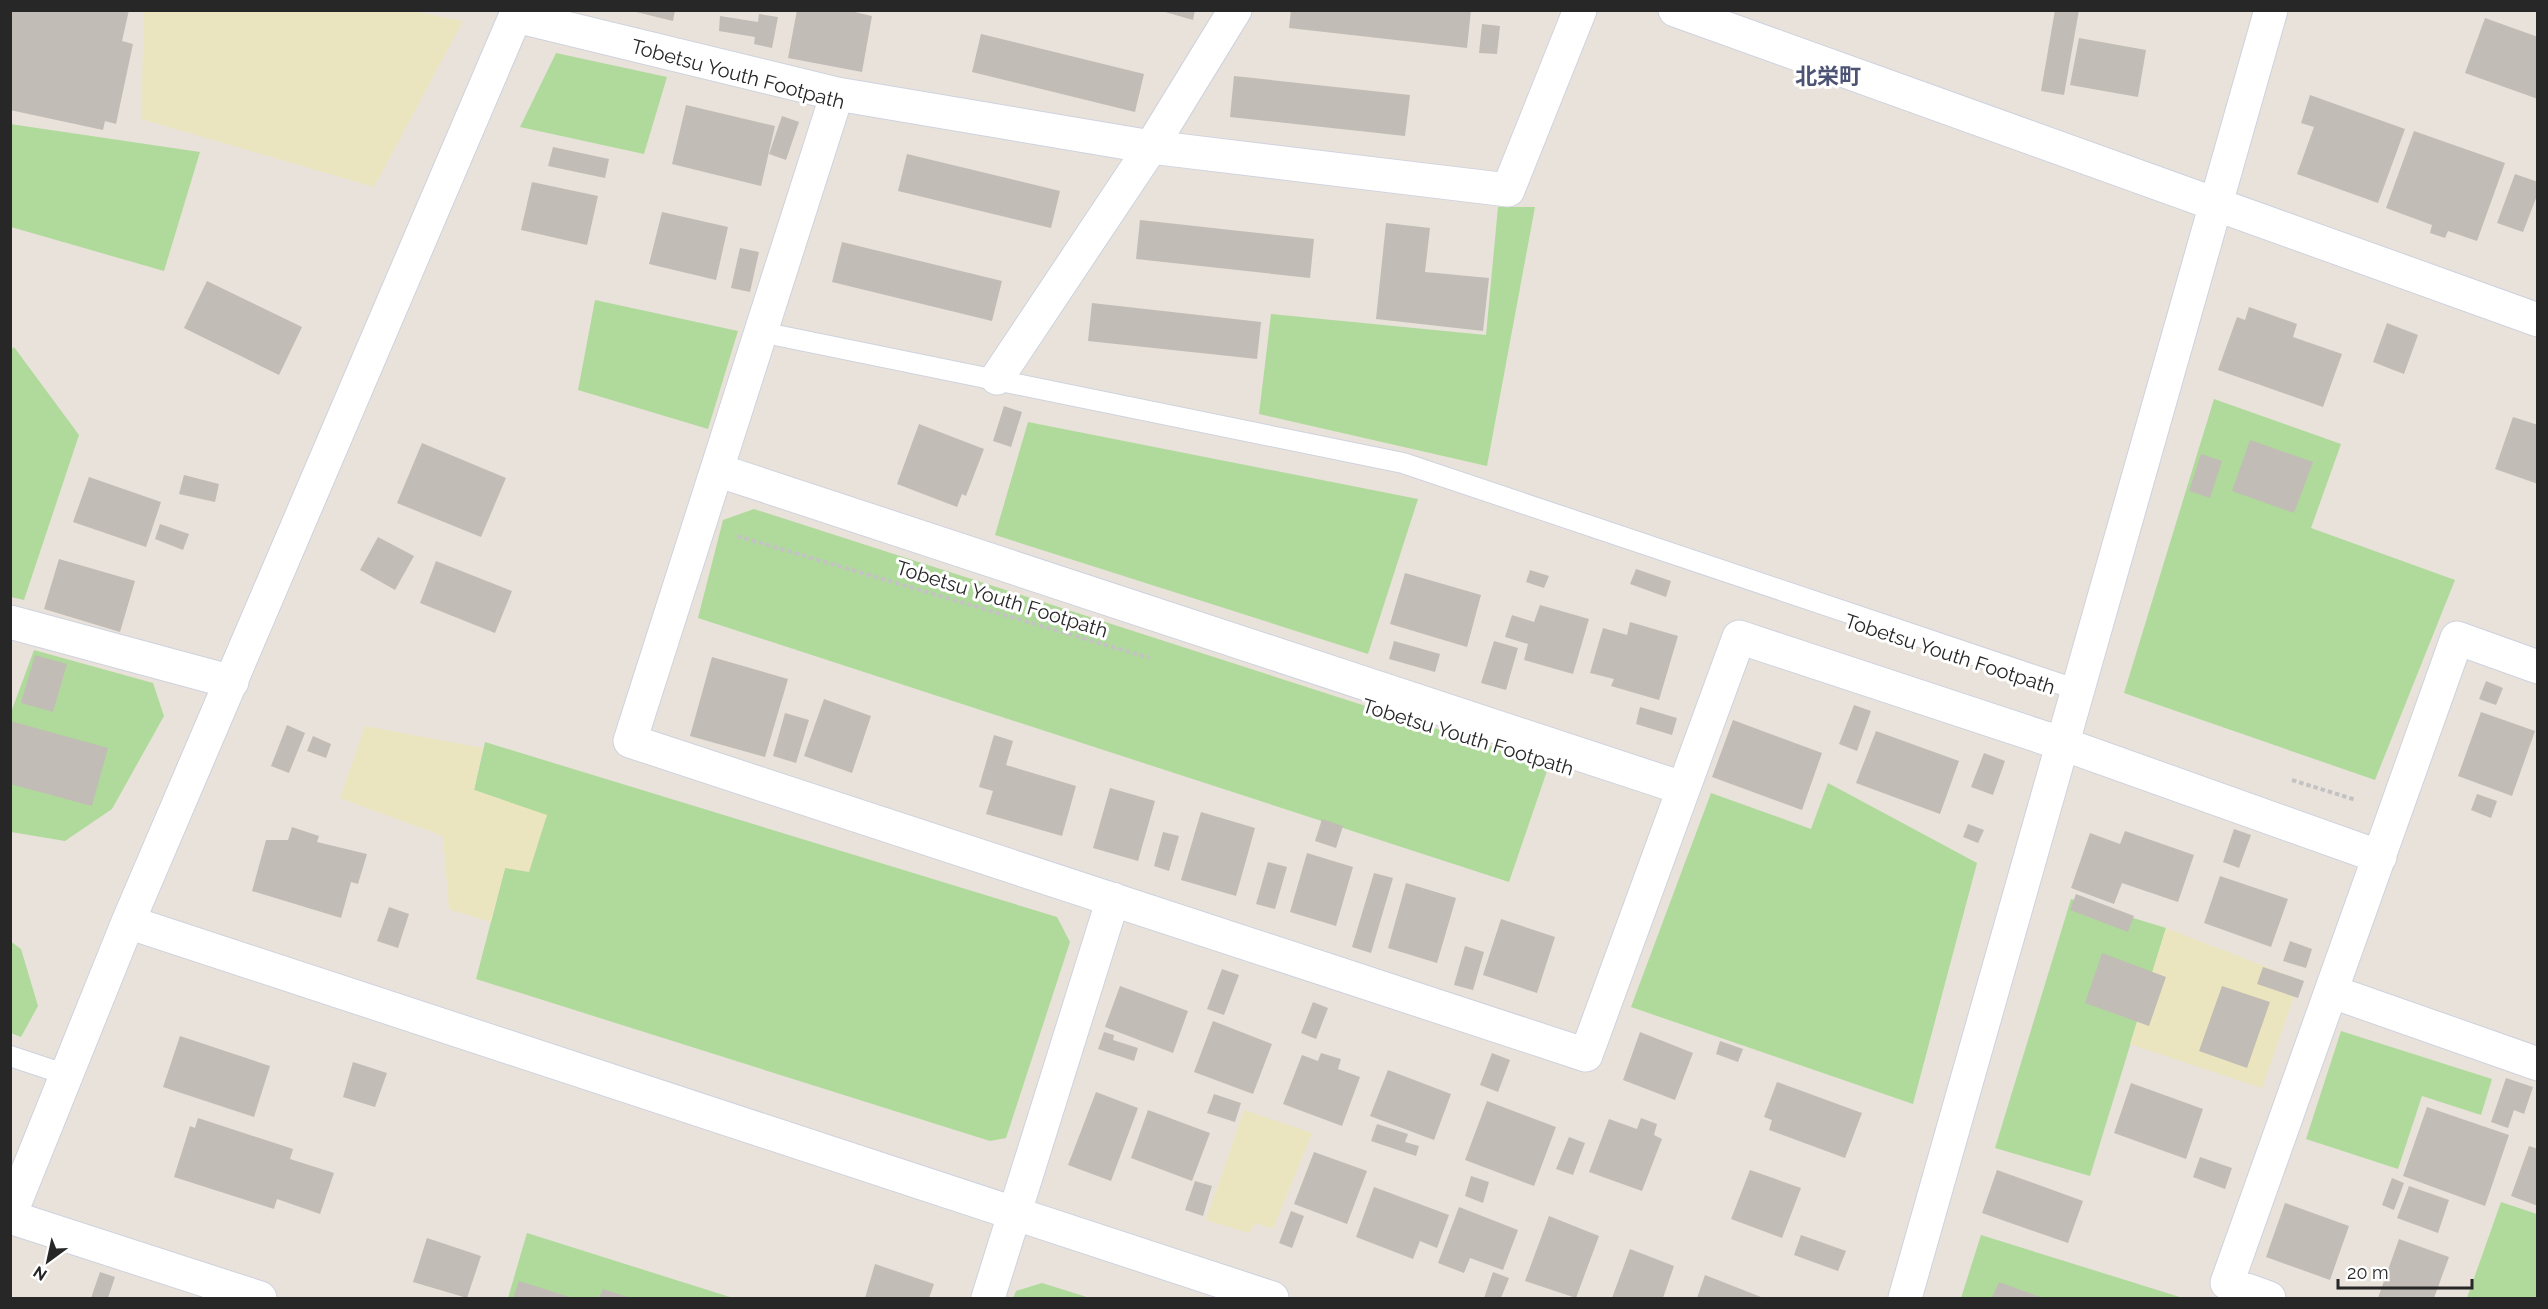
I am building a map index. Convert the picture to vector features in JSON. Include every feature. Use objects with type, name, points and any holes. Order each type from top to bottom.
[{"type":"street","points":[[997,378],[1151,147],[1235,10]]},
{"type":"street","points":[[260,1299],[10,1216],[128,922],[517,13],[837,94],[1151,147],[1508,190],[1580,10]]},
{"type":"street","points":[[1675,10],[2538,320]]},
{"type":"street","points":[[1905,1299],[2271,10]]},
{"type":"street","points":[[837,94],[630,741],[1586,1055],[1739,637],[2063,744],[2380,856]]},
{"type":"street","points":[[717,470],[1682,788]]},
{"type":"street","points":[[10,622],[232,682]]},
{"type":"street","points":[[2269,1299],[2227,1283],[2333,992],[2457,638],[2538,667]]},
{"type":"street","points":[[988,1299],[1113,899]]},
{"type":"street","points":[[128,922],[1272,1299]]},
{"type":"street","points":[[2333,992],[2538,1064]]},
{"type":"lane","points":[[761,332],[997,378],[1403,463],[2078,690]]},
{"type":"lane","points":[[10,1056],[67,1075]]},
{"type":"path","name":"Tobetsu Youth Footpath","points":[[728,533],[1161,661]]},
{"type":"path","points":[[2281,776],[2360,802]]},
{"type":"green space","points":[[556,53],[667,77],[644,154],[520,127]]},
{"type":"green space","points":[[10,124],[200,152],[164,271],[11,227]]},
{"type":"green space","points":[[1498,207],[1535,207],[1487,466],[1259,414],[1271,314],[1486,335]]},
{"type":"green space","points":[[595,300],[738,331],[708,429],[578,390]]},
{"type":"green space","points":[[14,347],[79,435],[24,600],[11,597],[10,351]]},
{"type":"green space","points":[[2214,399],[2341,444],[2311,528],[2455,580],[2375,780],[2124,693]]},
{"type":"green space","points":[[1028,422],[1418,499],[1368,654],[995,535]]},
{"type":"green space","points":[[754,509],[1549,765],[1509,882],[698,618],[723,520]]},
{"type":"green space","points":[[34,650],[153,683],[164,716],[112,809],[65,841],[11,832],[10,715]]},
{"type":"green space","points":[[485,742],[1057,917],[1070,942],[1006,1138],[990,1141],[476,979],[505,868],[547,816],[474,790]]},
{"type":"green space","points":[[1828,783],[1977,863],[1913,1104],[1631,1007],[1711,793],[1811,829]]},
{"type":"green space","points":[[2071,899],[2166,928],[2090,1176],[1995,1148]]},
{"type":"green space","points":[[10,941],[21,949],[38,1006],[21,1037],[11,1033]]},
{"type":"green space","points":[[2341,1031],[2492,1079],[2481,1115],[2422,1096],[2398,1169],[2306,1139]]},
{"type":"green space","points":[[2501,1202],[2537,1214],[2537,1298],[2467,1298]]},
{"type":"green space","points":[[527,1233],[733,1298],[508,1298]]},
{"type":"green space","points":[[1981,1235],[2183,1298],[1961,1298]]},
{"type":"green space","points":[[1042,1283],[1090,1298],[1013,1298],[1016,1291]]},
{"type":"sand","points":[[144,11],[412,11],[463,21],[374,187],[141,119]]},
{"type":"sand","points":[[365,726],[483,748],[474,790],[547,815],[529,872],[505,868],[491,922],[449,909],[443,836],[340,798]]},
{"type":"sand","points":[[2166,928],[2300,980],[2262,1088],[2130,1044]]},
{"type":"sand","points":[[1244,1110],[1312,1133],[1273,1229],[1256,1223],[1249,1233],[1206,1220]]},
{"type":"building","points":[[10,10],[129,10],[122,41],[133,44],[116,124],[105,121],[103,130],[10,110]]},
{"type":"building","points":[[628,10],[675,10],[673,21]]},
{"type":"building","points":[[797,10],[846,10],[872,16],[862,72],[788,58]]},
{"type":"building","points":[[1158,10],[1195,10],[1193,20]]},
{"type":"building","points":[[1291,10],[1471,10],[1467,48],[1289,28]]},
{"type":"building","points":[[2055,10],[2079,10],[2064,95],[2041,91]]},
{"type":"building","points":[[759,14],[778,17],[772,48],[754,44],[755,37],[719,31],[720,16],[758,22]]},
{"type":"building","points":[[2485,18],[2538,37],[2538,99],[2465,73]]},
{"type":"building","points":[[1482,24],[1500,26],[1497,54],[1479,53]]},
{"type":"building","points":[[981,34],[1144,74],[1135,112],[972,72]]},
{"type":"building","points":[[2079,38],[2146,50],[2138,97],[2070,85]]},
{"type":"building","points":[[1234,76],[1410,95],[1405,136],[1230,117]]},
{"type":"building","points":[[2310,95],[2405,129],[2378,203],[2297,174],[2314,127],[2301,123]]},
{"type":"building","points":[[686,105],[775,126],[761,186],[672,164]]},
{"type":"building","points":[[782,116],[799,122],[786,160],[769,154]]},
{"type":"building","points":[[2414,131],[2505,163],[2477,241],[2448,231],[2445,238],[2430,233],[2432,225],[2386,208]]},
{"type":"building","points":[[553,147],[609,159],[605,178],[548,166]]},
{"type":"building","points":[[907,154],[1060,191],[1051,228],[898,191]]},
{"type":"building","points":[[2515,174],[2538,182],[2538,193],[2523,232],[2497,223]]},
{"type":"building","points":[[532,182],[598,196],[587,245],[521,230]]},
{"type":"building","points":[[662,212],[728,227],[716,280],[649,264]]},
{"type":"building","points":[[1140,220],[1314,239],[1310,278],[1136,259]]},
{"type":"building","points":[[1386,223],[1430,228],[1425,272],[1489,278],[1483,331],[1376,319]]},
{"type":"building","points":[[842,242],[1002,281],[992,321],[832,282]]},
{"type":"building","points":[[740,248],[759,252],[750,292],[731,288]]},
{"type":"building","points":[[207,281],[302,327],[279,375],[184,328]]},
{"type":"building","points":[[1092,303],[1261,322],[1257,359],[1088,341]]},
{"type":"building","points":[[2249,307],[2297,324],[2293,337],[2342,354],[2323,407],[2218,370],[2237,317],[2245,320]]},
{"type":"building","points":[[2387,323],[2418,335],[2404,374],[2373,362]]},
{"type":"building","points":[[1004,406],[1022,412],[1011,447],[993,441]]},
{"type":"building","points":[[2513,417],[2538,425],[2538,484],[2495,469]]},
{"type":"building","points":[[919,424],[984,449],[966,496],[962,494],[957,507],[897,484]]},
{"type":"building","points":[[2250,440],[2313,462],[2294,513],[2232,491]]},
{"type":"building","points":[[422,443],[506,478],[481,537],[397,503]]},
{"type":"building","points":[[2201,454],[2222,461],[2210,498],[2189,491]]},
{"type":"building","points":[[184,475],[219,484],[215,502],[179,494]]},
{"type":"building","points":[[89,477],[161,502],[146,547],[73,522]]},
{"type":"building","points":[[160,524],[189,534],[183,550],[155,539]]},
{"type":"building","points":[[378,537],[414,556],[395,590],[360,570]]},
{"type":"building","points":[[59,559],[135,581],[120,632],[44,609]]},
{"type":"building","points":[[436,561],[512,591],[495,633],[420,603]]},
{"type":"building","points":[[1636,569],[1671,581],[1666,597],[1630,584]]},
{"type":"building","points":[[1530,570],[1549,576],[1544,588],[1526,582]]},
{"type":"building","points":[[1405,573],[1481,595],[1467,647],[1390,624]]},
{"type":"building","points":[[1540,605],[1589,619],[1573,674],[1524,660],[1528,644],[1505,637],[1512,615],[1534,622]]},
{"type":"building","points":[[1630,622],[1678,636],[1659,700],[1611,686],[1614,679],[1590,673],[1603,628],[1627,635]]},
{"type":"building","points":[[1394,641],[1440,654],[1435,672],[1389,659]]},
{"type":"building","points":[[1494,641],[1518,648],[1506,690],[1481,683]]},
{"type":"building","points":[[35,655],[67,664],[53,712],[21,703]]},
{"type":"building","points":[[712,657],[788,679],[765,757],[690,736]]},
{"type":"building","points":[[2486,681],[2503,688],[2496,705],[2479,699]]},
{"type":"building","points":[[824,699],[871,716],[852,773],[804,756]]},
{"type":"building","points":[[1854,705],[1871,711],[1857,751],[1839,744]]},
{"type":"building","points":[[1640,707],[1677,718],[1672,735],[1636,724]]},
{"type":"building","points":[[2481,712],[2535,731],[2512,796],[2458,776]]},
{"type":"building","points":[[785,713],[809,720],[796,763],[773,756]]},
{"type":"building","points":[[1733,720],[1822,753],[1802,810],[1712,777]]},
{"type":"building","points":[[10,721],[108,748],[92,806],[10,784]]},
{"type":"building","points":[[287,725],[305,733],[289,773],[271,766]]},
{"type":"building","points":[[1876,731],[1959,761],[1940,814],[1856,783]]},
{"type":"building","points":[[994,735],[1013,741],[1006,765],[1076,786],[1062,836],[986,814],[993,791],[979,787]]},
{"type":"building","points":[[313,736],[331,744],[326,758],[307,751]]},
{"type":"building","points":[[1984,753],[2005,761],[1993,795],[1971,787]]},
{"type":"building","points":[[1110,788],[1155,801],[1138,861],[1093,848]]},
{"type":"building","points":[[2477,794],[2497,801],[2491,818],[2471,810]]},
{"type":"building","points":[[1201,812],[1255,828],[1236,896],[1181,880]]},
{"type":"building","points":[[1322,819],[1343,826],[1336,848],[1315,841]]},
{"type":"building","points":[[1968,824],[1984,830],[1978,843],[1963,837]]},
{"type":"building","points":[[292,827],[319,836],[317,842],[367,854],[358,884],[351,882],[341,918],[252,891],[266,840],[288,840]]},
{"type":"building","points":[[2234,829],[2251,835],[2239,868],[2223,862]]},
{"type":"building","points":[[2125,831],[2194,855],[2178,902],[2122,883],[2114,904],[2071,888],[2090,833],[2120,844]]},
{"type":"building","points":[[1163,832],[1179,836],[1169,871],[1154,866]]},
{"type":"building","points":[[1307,853],[1353,867],[1336,926],[1290,912]]},
{"type":"building","points":[[1268,862],[1287,867],[1275,909],[1256,904]]},
{"type":"building","points":[[1374,873],[1393,878],[1371,953],[1352,947]]},
{"type":"building","points":[[2220,876],[2288,899],[2271,947],[2204,923]]},
{"type":"building","points":[[1406,883],[1456,898],[1437,963],[1388,948]]},
{"type":"building","points":[[2076,894],[2134,916],[2128,932],[2070,910]]},
{"type":"building","points":[[389,907],[409,914],[398,948],[377,941]]},
{"type":"building","points":[[1501,919],[1555,937],[1537,993],[1483,975]]},
{"type":"building","points":[[2290,941],[2312,949],[2306,968],[2283,961]]},
{"type":"building","points":[[1465,946],[1484,952],[1473,990],[1454,985]]},
{"type":"building","points":[[2102,953],[2166,977],[2149,1026],[2085,1003]]},
{"type":"building","points":[[2263,967],[2304,981],[2298,998],[2257,984]]},
{"type":"building","points":[[1222,969],[1239,975],[1224,1015],[1207,1009]]},
{"type":"building","points":[[1120,986],[1188,1011],[1173,1053],[1105,1027]]},
{"type":"building","points":[[2222,986],[2270,1002],[2247,1068],[2199,1051]]},
{"type":"building","points":[[1313,1002],[1328,1008],[1316,1039],[1301,1033]]},
{"type":"building","points":[[1213,1021],[1272,1044],[1253,1094],[1194,1072]]},
{"type":"building","points":[[1104,1032],[1114,1035],[1113,1040],[1138,1048],[1134,1061],[1098,1049]]},
{"type":"building","points":[[1640,1032],[1693,1053],[1675,1100],[1623,1080]]},
{"type":"building","points":[[180,1036],[270,1066],[254,1117],[163,1087]]},
{"type":"building","points":[[1720,1041],[1743,1049],[1738,1062],[1716,1054]]},
{"type":"building","points":[[1321,1053],[1341,1059],[1338,1069],[1360,1077],[1342,1126],[1283,1104],[1302,1055],[1318,1061]]},
{"type":"building","points":[[1492,1053],[1510,1060],[1498,1092],[1480,1085]]},
{"type":"building","points":[[353,1062],[387,1073],[375,1107],[343,1097]]},
{"type":"building","points":[[1388,1070],[1451,1094],[1434,1140],[1370,1116]]},
{"type":"building","points":[[2506,1078],[2533,1087],[2524,1114],[2514,1110],[2508,1128],[2491,1122]]},
{"type":"building","points":[[1777,1082],[1862,1113],[1845,1158],[1769,1130],[1772,1120],[1764,1117]]},
{"type":"building","points":[[2131,1083],[2203,1109],[2186,1159],[2114,1133]]},
{"type":"building","points":[[1096,1092],[1138,1108],[1111,1181],[1068,1165]]},
{"type":"building","points":[[1214,1094],[1241,1103],[1235,1122],[1207,1113]]},
{"type":"building","points":[[1487,1101],[1556,1127],[1534,1186],[1465,1160]]},
{"type":"building","points":[[2427,1107],[2509,1135],[2485,1206],[2403,1176]]},
{"type":"building","points":[[1148,1110],[1210,1133],[1192,1181],[1131,1158]]},
{"type":"building","points":[[198,1118],[293,1149],[290,1159],[334,1173],[320,1214],[277,1199],[274,1209],[174,1177],[190,1126],[195,1128]]},
{"type":"building","points":[[1641,1118],[1657,1124],[1654,1135],[1662,1139],[1642,1191],[1589,1172],[1609,1119],[1637,1129]]},
{"type":"building","points":[[1377,1124],[1408,1134],[1405,1142],[1419,1146],[1416,1156],[1371,1141]]},
{"type":"building","points":[[1569,1137],[1585,1143],[1573,1175],[1556,1169]]},
{"type":"building","points":[[2529,1146],[2538,1149],[2538,1206],[2511,1196]]},
{"type":"building","points":[[1314,1152],[1367,1171],[1347,1224],[1294,1204]]},
{"type":"building","points":[[2200,1157],[2232,1168],[2225,1189],[2193,1177]]},
{"type":"building","points":[[1750,1170],[1801,1188],[1782,1238],[1731,1219]]},
{"type":"building","points":[[1997,1170],[2083,1201],[2068,1243],[1982,1213]]},
{"type":"building","points":[[1471,1176],[1489,1182],[1483,1203],[1465,1196]]},
{"type":"building","points":[[2392,1178],[2404,1183],[2394,1210],[2382,1205]]},
{"type":"building","points":[[1195,1181],[1212,1186],[1203,1216],[1185,1210]]},
{"type":"building","points":[[2409,1186],[2449,1200],[2438,1233],[2397,1218]]},
{"type":"building","points":[[1374,1187],[1449,1215],[1437,1248],[1420,1241],[1413,1259],[1356,1237]]},
{"type":"building","points":[[2285,1203],[2349,1226],[2330,1280],[2266,1257]]},
{"type":"building","points":[[1459,1207],[1518,1230],[1503,1270],[1470,1258],[1464,1273],[1438,1263]]},
{"type":"building","points":[[1291,1211],[1304,1216],[1292,1248],[1279,1243]]},
{"type":"building","points":[[1549,1216],[1599,1236],[1576,1298],[1525,1281]]},
{"type":"building","points":[[1801,1235],[1846,1251],[1838,1271],[1794,1255]]},
{"type":"building","points":[[427,1238],[481,1256],[467,1298],[413,1282]]},
{"type":"building","points":[[2399,1239],[2449,1257],[2434,1298],[2378,1298]]},
{"type":"building","points":[[1630,1249],[1674,1266],[1663,1298],[1612,1298]]},
{"type":"building","points":[[875,1264],[934,1284],[929,1298],[865,1298]]},
{"type":"building","points":[[100,1272],[115,1277],[108,1298],[91,1298]]},
{"type":"building","points":[[1493,1272],[1509,1278],[1501,1298],[1484,1298]]},
{"type":"building","points":[[1705,1275],[1761,1297],[1761,1298],[1697,1298]]},
{"type":"building","points":[[519,1281],[573,1298],[513,1298]]},
{"type":"building","points":[[1999,1282],[2043,1298],[1992,1298]]},
{"type":"building","points":[[603,1289],[631,1298],[599,1298]]},
{"type":"district","name":"北栄町","points":[[1828,76]]}]
